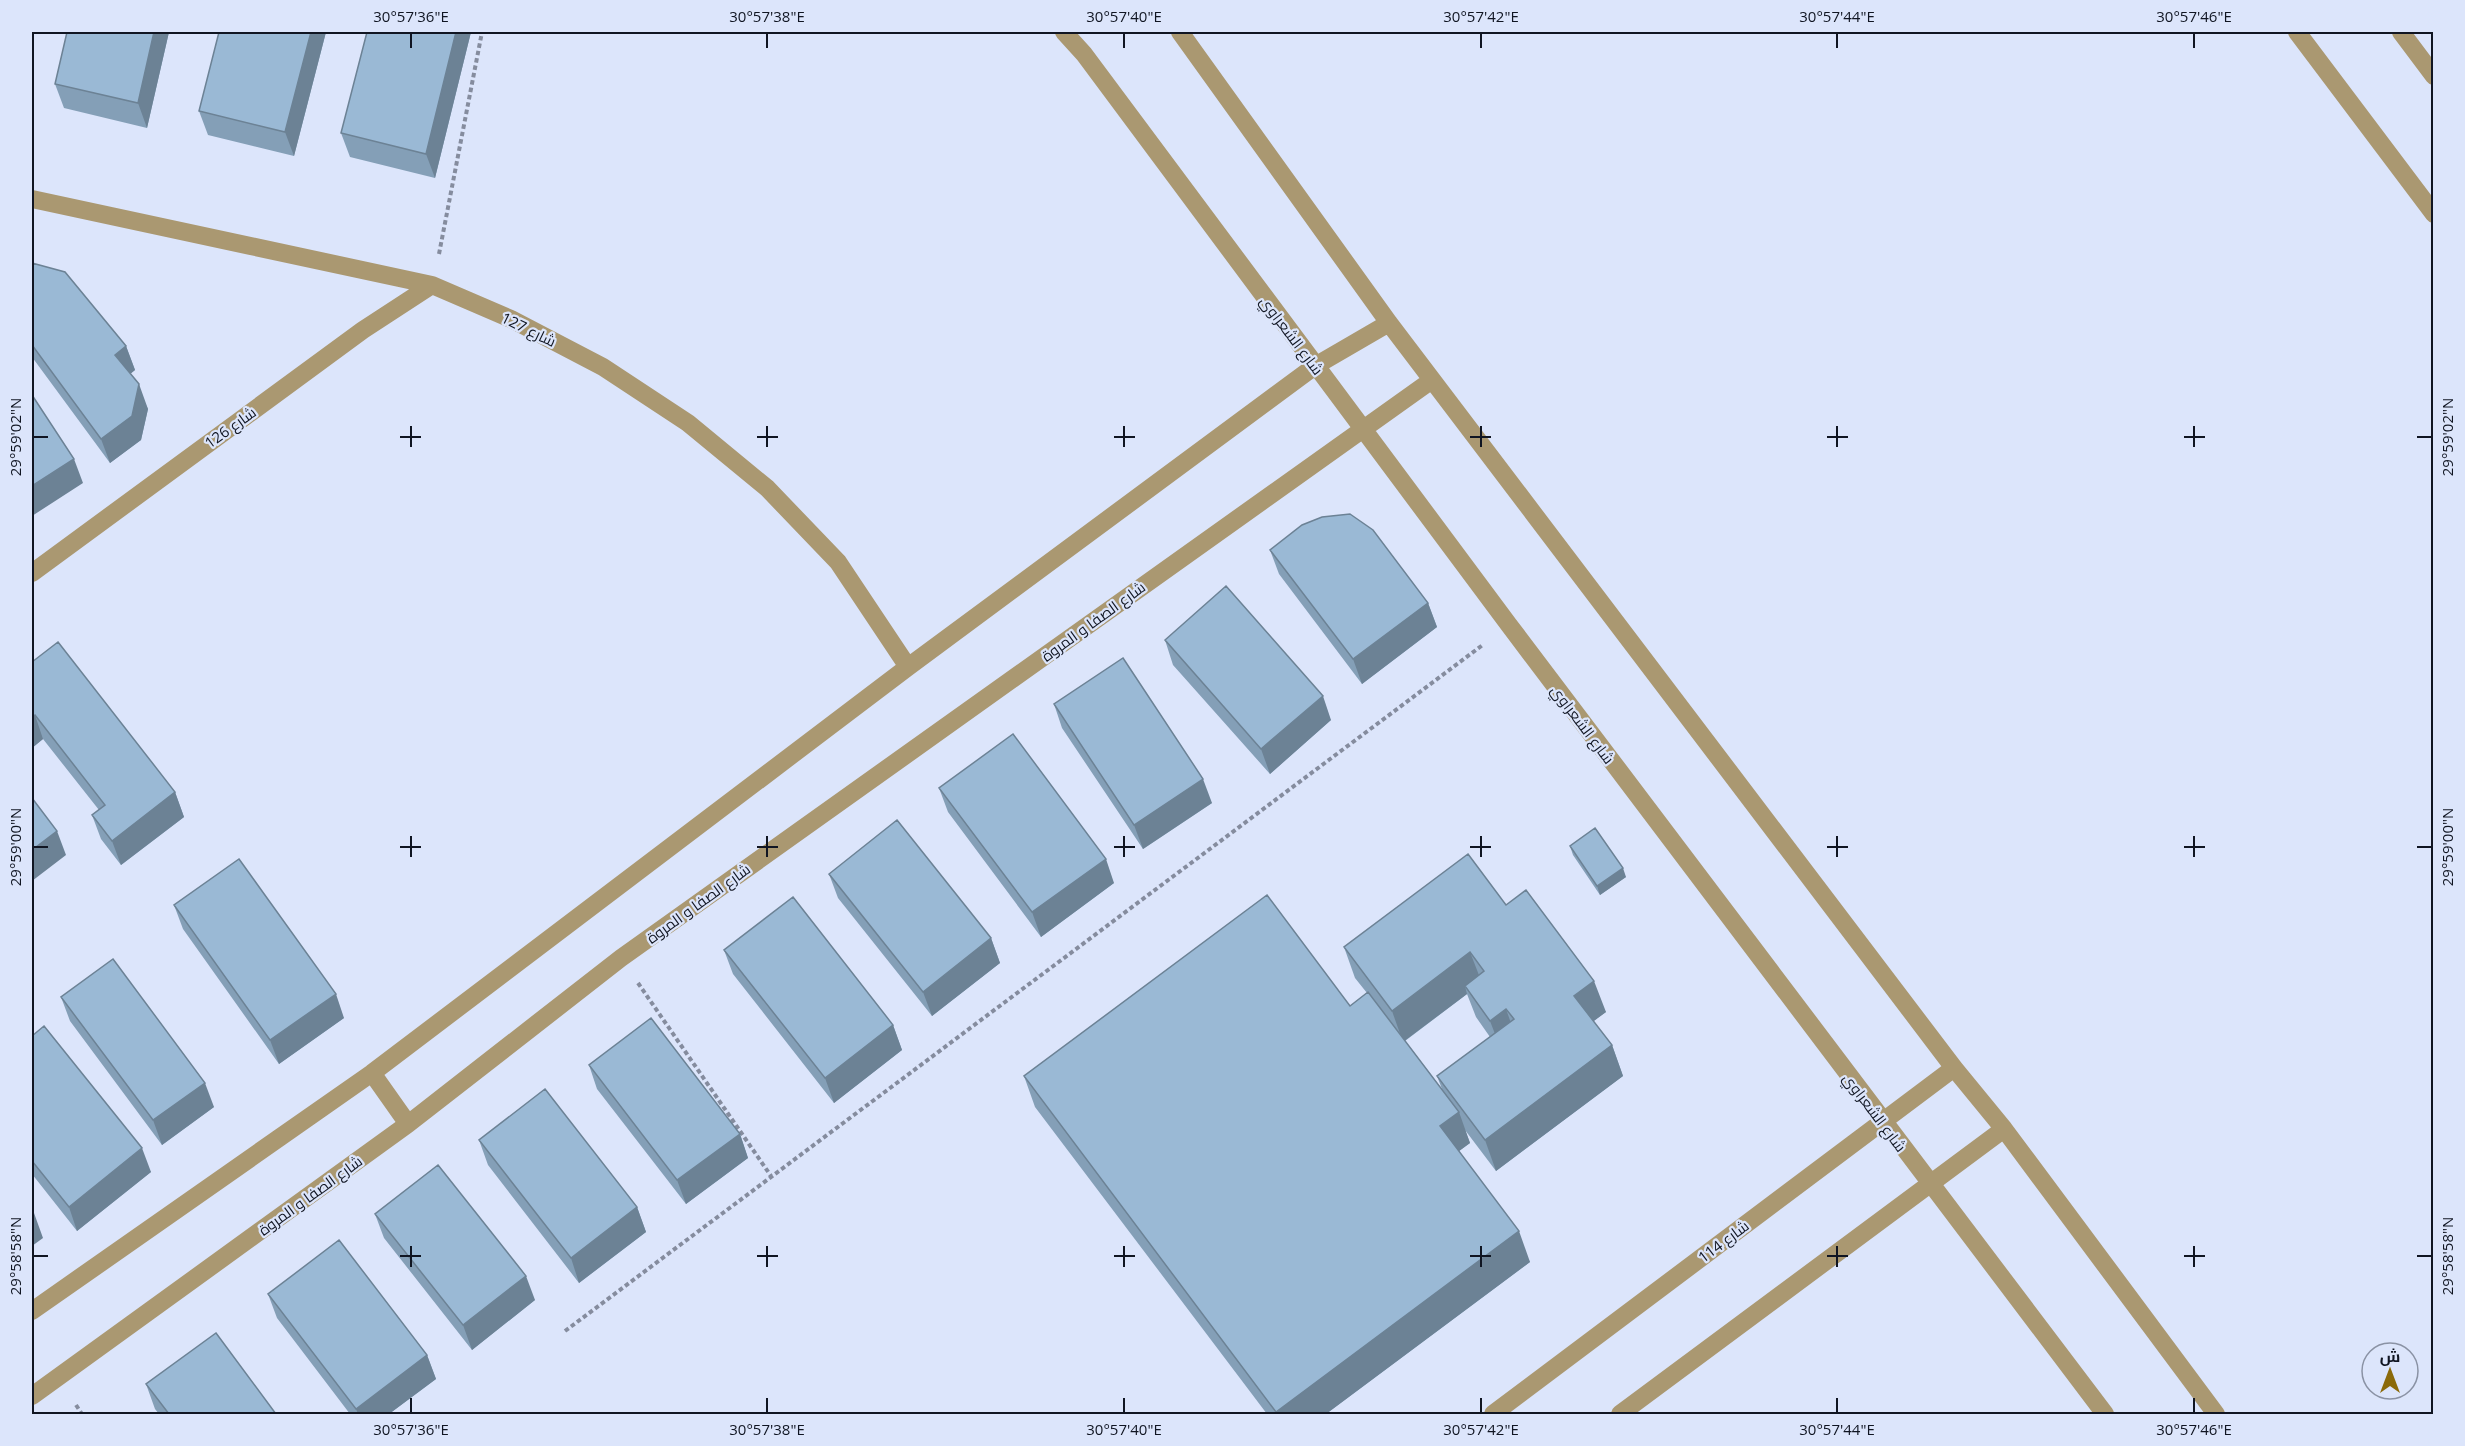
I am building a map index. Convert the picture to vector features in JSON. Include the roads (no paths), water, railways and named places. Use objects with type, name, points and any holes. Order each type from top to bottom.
[{"type":"street","name":"شارع الشعراوي","points":[[1064,32],[1084,54],[1509,626],[2105,1414]]},
{"type":"street","points":[[1180,32],[1389,323],[1954,1068],[2004,1129],[2216,1414]]},
{"type":"street","points":[[2297,32],[2433,214]]},
{"type":"street","points":[[2401,32],[2433,76]]},
{"type":"street","name":"شارع 127","points":[[32,199],[432,285],[512,319],[603,367],[688,423],[767,488],[838,562],[908,667]]},
{"type":"street","name":"شارع 126","points":[[32,573],[363,330],[432,285]]},
{"type":"street","points":[[32,1311],[372,1073],[908,667],[1315,366],[1389,323]]},
{"type":"street","name":"شارع الصفا و المروة","points":[[32,1396],[408,1124],[621,958],[1432,380]]},
{"type":"street","name":"شارع 114","points":[[1493,1414],[1954,1068]]},
{"type":"street","points":[[372,1073],[408,1124]]},
{"type":"street","points":[[1620,1414],[2004,1129]]}]
